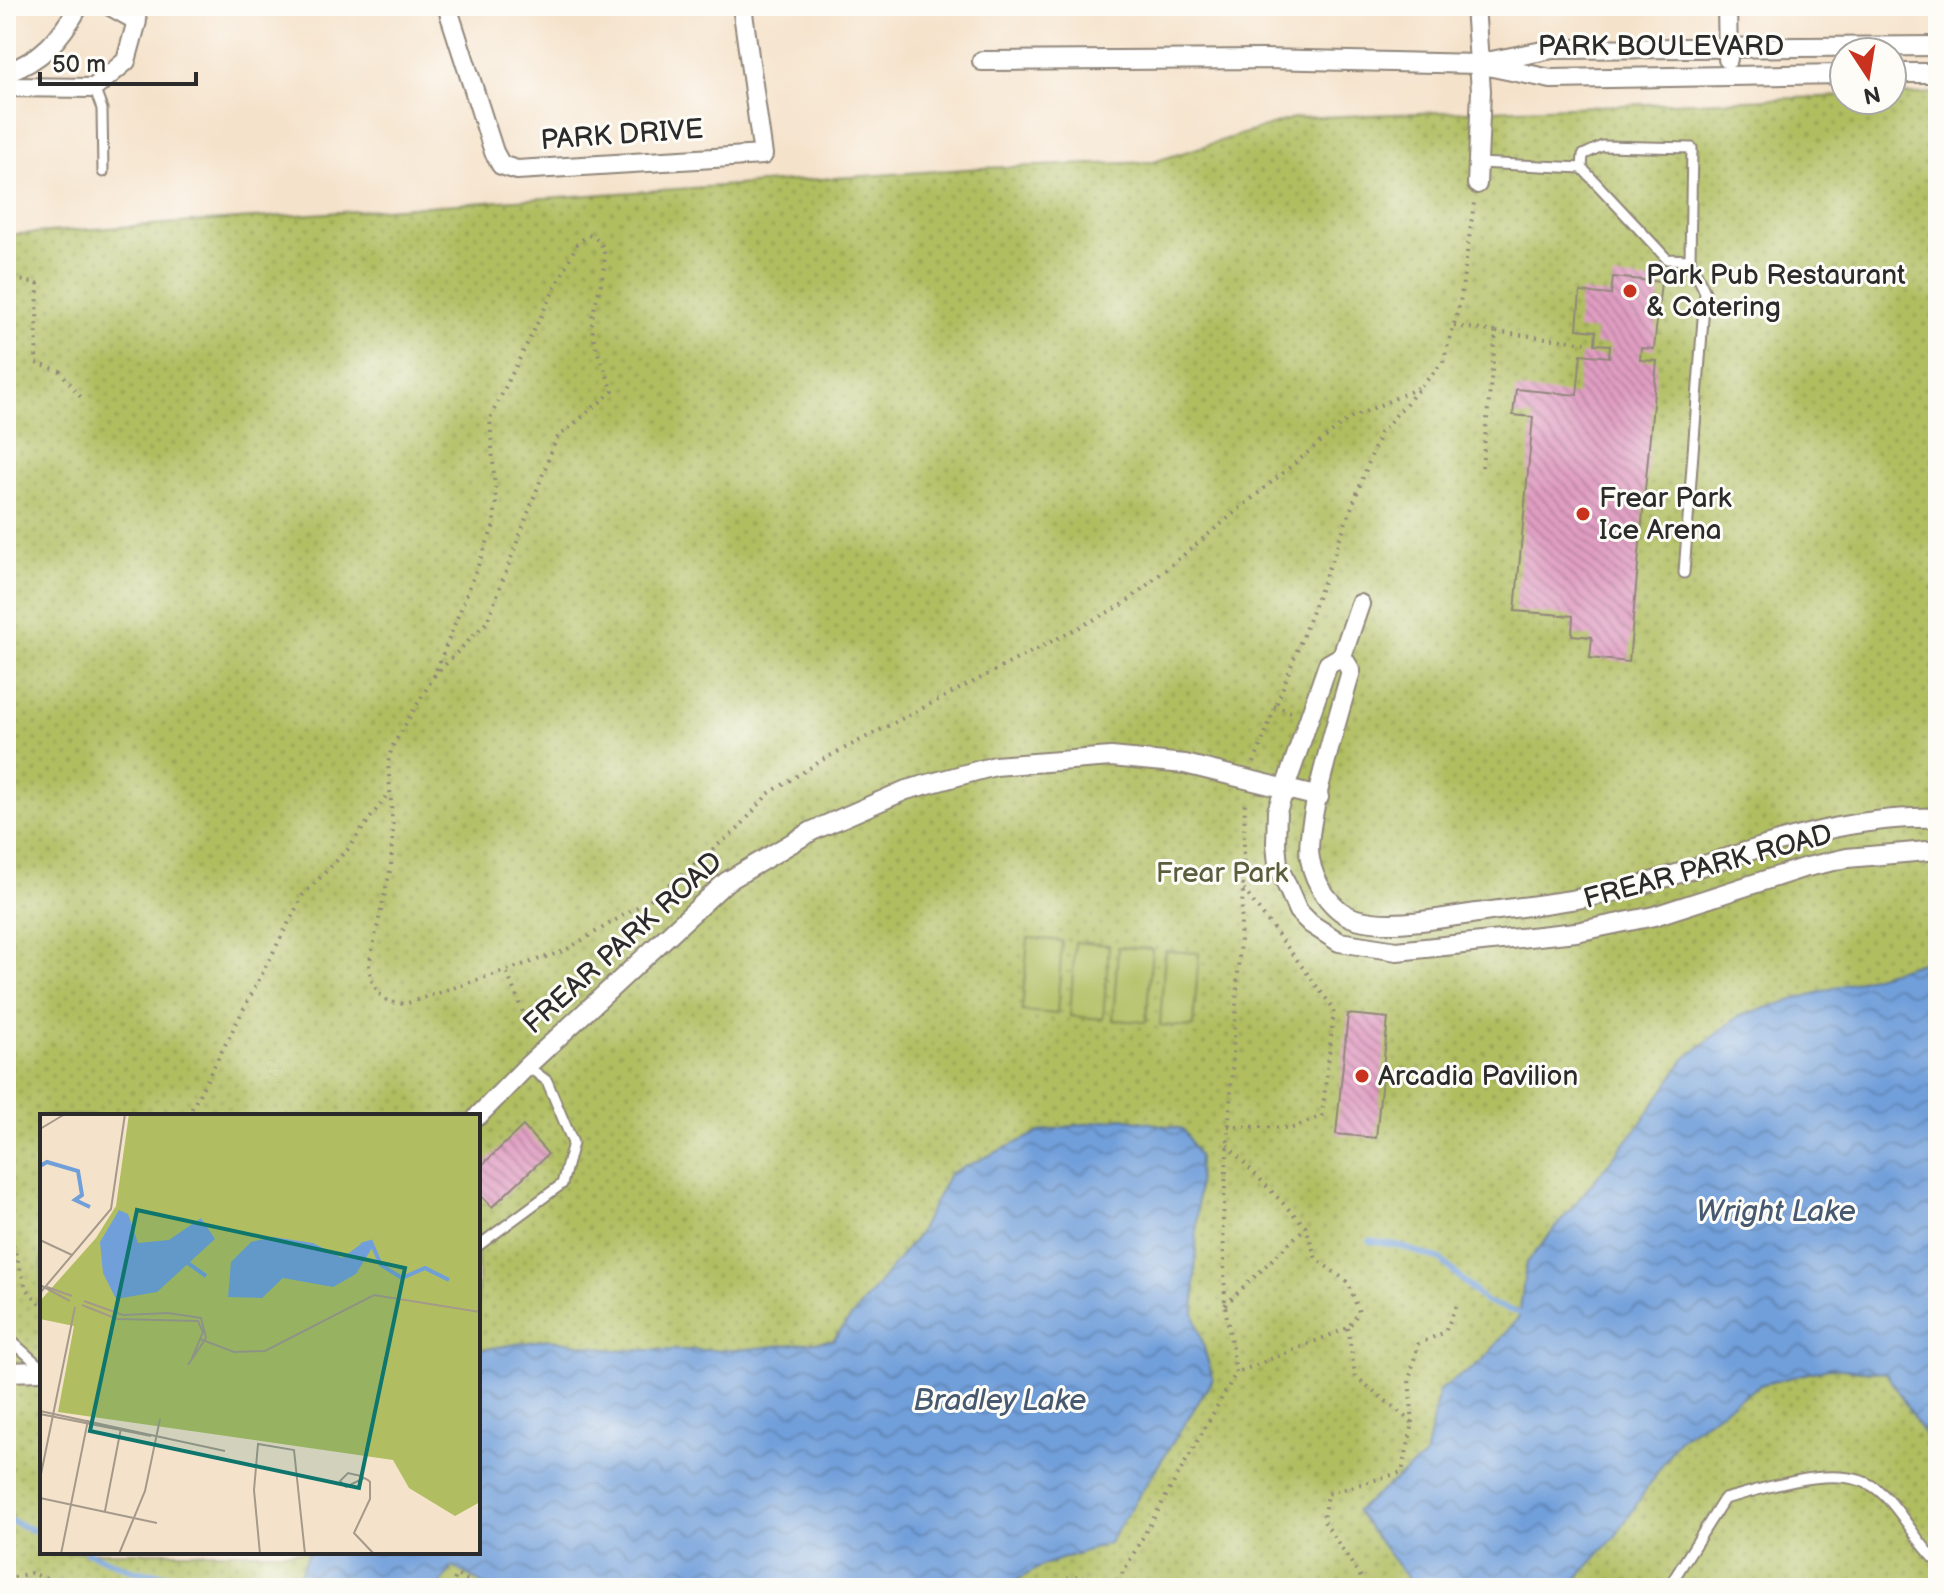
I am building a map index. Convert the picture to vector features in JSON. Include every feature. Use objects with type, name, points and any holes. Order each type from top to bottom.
[{"type":"street","points":[[6,73],[31,64],[61,38],[79,6]]},
{"type":"street","points":[[6,87],[94,88],[126,61],[137,21],[110,6]]},
{"type":"street","name":"PARK DRIVE","points":[[447,6],[494,152],[501,165],[517,170],[763,155],[742,6]]},
{"type":"street","points":[[1475,6],[1481,91],[1477,184]]},
{"type":"street","points":[[1727,6],[1729,74]]},
{"type":"street","name":"PARK BOULEVARD","points":[[1478,64],[1553,49],[1938,46]]},
{"type":"street","name":"PARK BOULEVARD","points":[[982,61],[1264,59],[1478,64],[1551,79],[1828,74]]},
{"type":"street","points":[[1908,73],[1938,73]]},
{"type":"street","name":"FREAR PARK ROAD","points":[[1360,604],[1342,656],[1328,664],[1277,811],[1278,865],[1298,911],[1327,936],[1382,951],[1590,930],[1654,916],[1803,868],[1847,858],[1938,850]]},
{"type":"street","name":"FREAR PARK ROAD","points":[[1342,656],[1351,671],[1308,849],[1316,880],[1338,909],[1356,919],[1376,922],[1458,915],[1600,895],[1808,833],[1919,817],[1938,818]]},
{"type":"street","name":"FREAR PARK ROAD","points":[[480,1114],[527,1066],[726,882],[812,831],[906,790],[995,766],[1111,757],[1185,764],[1319,797]]},
{"type":"street","points":[[6,1372],[40,1370]]},
{"type":"lane","points":[[94,88],[102,109],[103,172]]},
{"type":"lane","points":[[1582,168],[1583,155],[1602,146],[1692,148],[1690,260],[1705,292],[1684,573]]},
{"type":"lane","points":[[1478,163],[1582,168],[1667,259],[1690,260]]},
{"type":"lane","points":[[480,1245],[562,1184],[573,1143],[547,1081],[527,1066]]},
{"type":"lane","points":[[6,1336],[40,1368]]},
{"type":"lane","points":[[1668,1588],[1724,1499],[1807,1478],[1860,1480],[1875,1488],[1938,1562]]},
{"type":"path","points":[[1253,764],[1380,433],[1443,362],[1454,326],[1477,184]]},
{"type":"path","points":[[434,676],[487,622],[556,439],[613,391],[592,329],[592,308],[605,266],[605,251],[594,237],[588,235],[577,244],[490,418],[496,503],[493,528],[434,676],[392,747],[388,763],[391,866],[369,964],[371,979],[379,994],[389,1002],[405,1004],[507,973],[564,951],[649,900],[738,829],[768,794],[824,759],[1124,604],[1347,420],[1418,388]]},
{"type":"path","points":[[6,277],[38,284],[36,363],[60,371],[83,400]]},
{"type":"path","points":[[1454,326],[1588,343]]},
{"type":"path","points":[[1482,467],[1496,332]]},
{"type":"path","points":[[189,1114],[303,895],[348,849],[390,790]]},
{"type":"path","points":[[1236,1373],[1225,1305],[1223,1220],[1243,890],[1245,798]]},
{"type":"path","points":[[1228,1126],[1292,1128],[1322,1116],[1334,1009],[1243,890]]},
{"type":"path","points":[[507,973],[536,1043]]},
{"type":"path","points":[[1114,1588],[1236,1373],[1348,1328],[1359,1312],[1348,1282],[1316,1259],[1306,1227],[1227,1145]]},
{"type":"path","points":[[6,1222],[26,1288],[40,1304]]},
{"type":"path","points":[[1225,1305],[1306,1227]]},
{"type":"path","points":[[1368,1588],[1323,1520],[1327,1494],[1402,1472],[1413,1423],[1409,1380],[1418,1344],[1445,1332],[1458,1303]]},
{"type":"path","points":[[1348,1328],[1355,1376],[1413,1423]]},
{"type":"path","points":[[6,1579],[31,1573],[71,1588]]},
{"type":"path","points":[[452,1588],[456,1575],[484,1588]]},
{"type":"path","points":[[1037,1588],[1073,1577],[1119,1580]]},
{"type":"green space","name":"Frear Park","points":[[1938,93],[1938,1588],[6,1588],[6,235],[981,168],[1153,162],[1294,118],[1828,97],[1828,116],[1908,116],[1908,94]]},
{"type":"green space","points":[[1028,938],[1062,941],[1057,1014],[1022,1011]]},
{"type":"green space","points":[[1075,942],[1109,945],[1103,1019],[1070,1016]]},
{"type":"green space","points":[[1118,947],[1152,949],[1146,1022],[1113,1020]]},
{"type":"green space","points":[[1165,951],[1199,953],[1193,1027],[1160,1025]]},
{"type":"water","name":"Wright Lake","points":[[1938,957],[1938,1457],[1886,1373],[1829,1368],[1760,1385],[1679,1439],[1616,1536],[1568,1588],[1415,1588],[1356,1511],[1425,1456],[1439,1390],[1482,1361],[1519,1317],[1526,1264],[1638,1127],[1685,1059],[1739,1016]]},
{"type":"water","name":"Bradley Lake","points":[[1122,1118],[1183,1129],[1199,1157],[1194,1313],[1213,1379],[1109,1543],[1044,1565],[1003,1588],[490,1588],[453,1567],[438,1588],[295,1588],[307,1554],[480,1554],[480,1350],[549,1339],[614,1350],[737,1350],[833,1340],[917,1236],[949,1174],[1042,1131]]},
{"type":"building","name":"Frear Park Ice Arena","points":[[1613,277],[1661,282],[1654,349],[1641,348],[1640,360],[1657,361],[1629,662],[1590,658],[1592,637],[1572,635],[1573,616],[1515,611],[1533,417],[1513,415],[1516,389],[1577,395],[1581,354],[1609,357],[1610,345],[1595,344],[1596,331],[1577,329],[1580,292],[1611,295]]},
{"type":"building","name":"Arcadia Pavilion","points":[[1348,1014],[1388,1018],[1376,1138],[1336,1134]]},
{"type":"building","points":[[523,1126],[548,1154],[492,1207],[480,1195],[480,1167]]},
{"type":"waterway","points":[[1370,1241],[1396,1245],[1441,1260],[1486,1302],[1525,1315]]},
{"type":"waterway","points":[[6,1519],[40,1533]]},
{"type":"waterway","points":[[92,1554],[134,1571],[176,1576],[181,1588]]},
{"type":"place","name":"Park Pub Restaurant & Catering","points":[[1630,291]]},
{"type":"place","name":"Frear Park Ice Arena","points":[[1583,514]]},
{"type":"place","name":"Arcadia Pavilion","points":[[1362,1076]]}]
